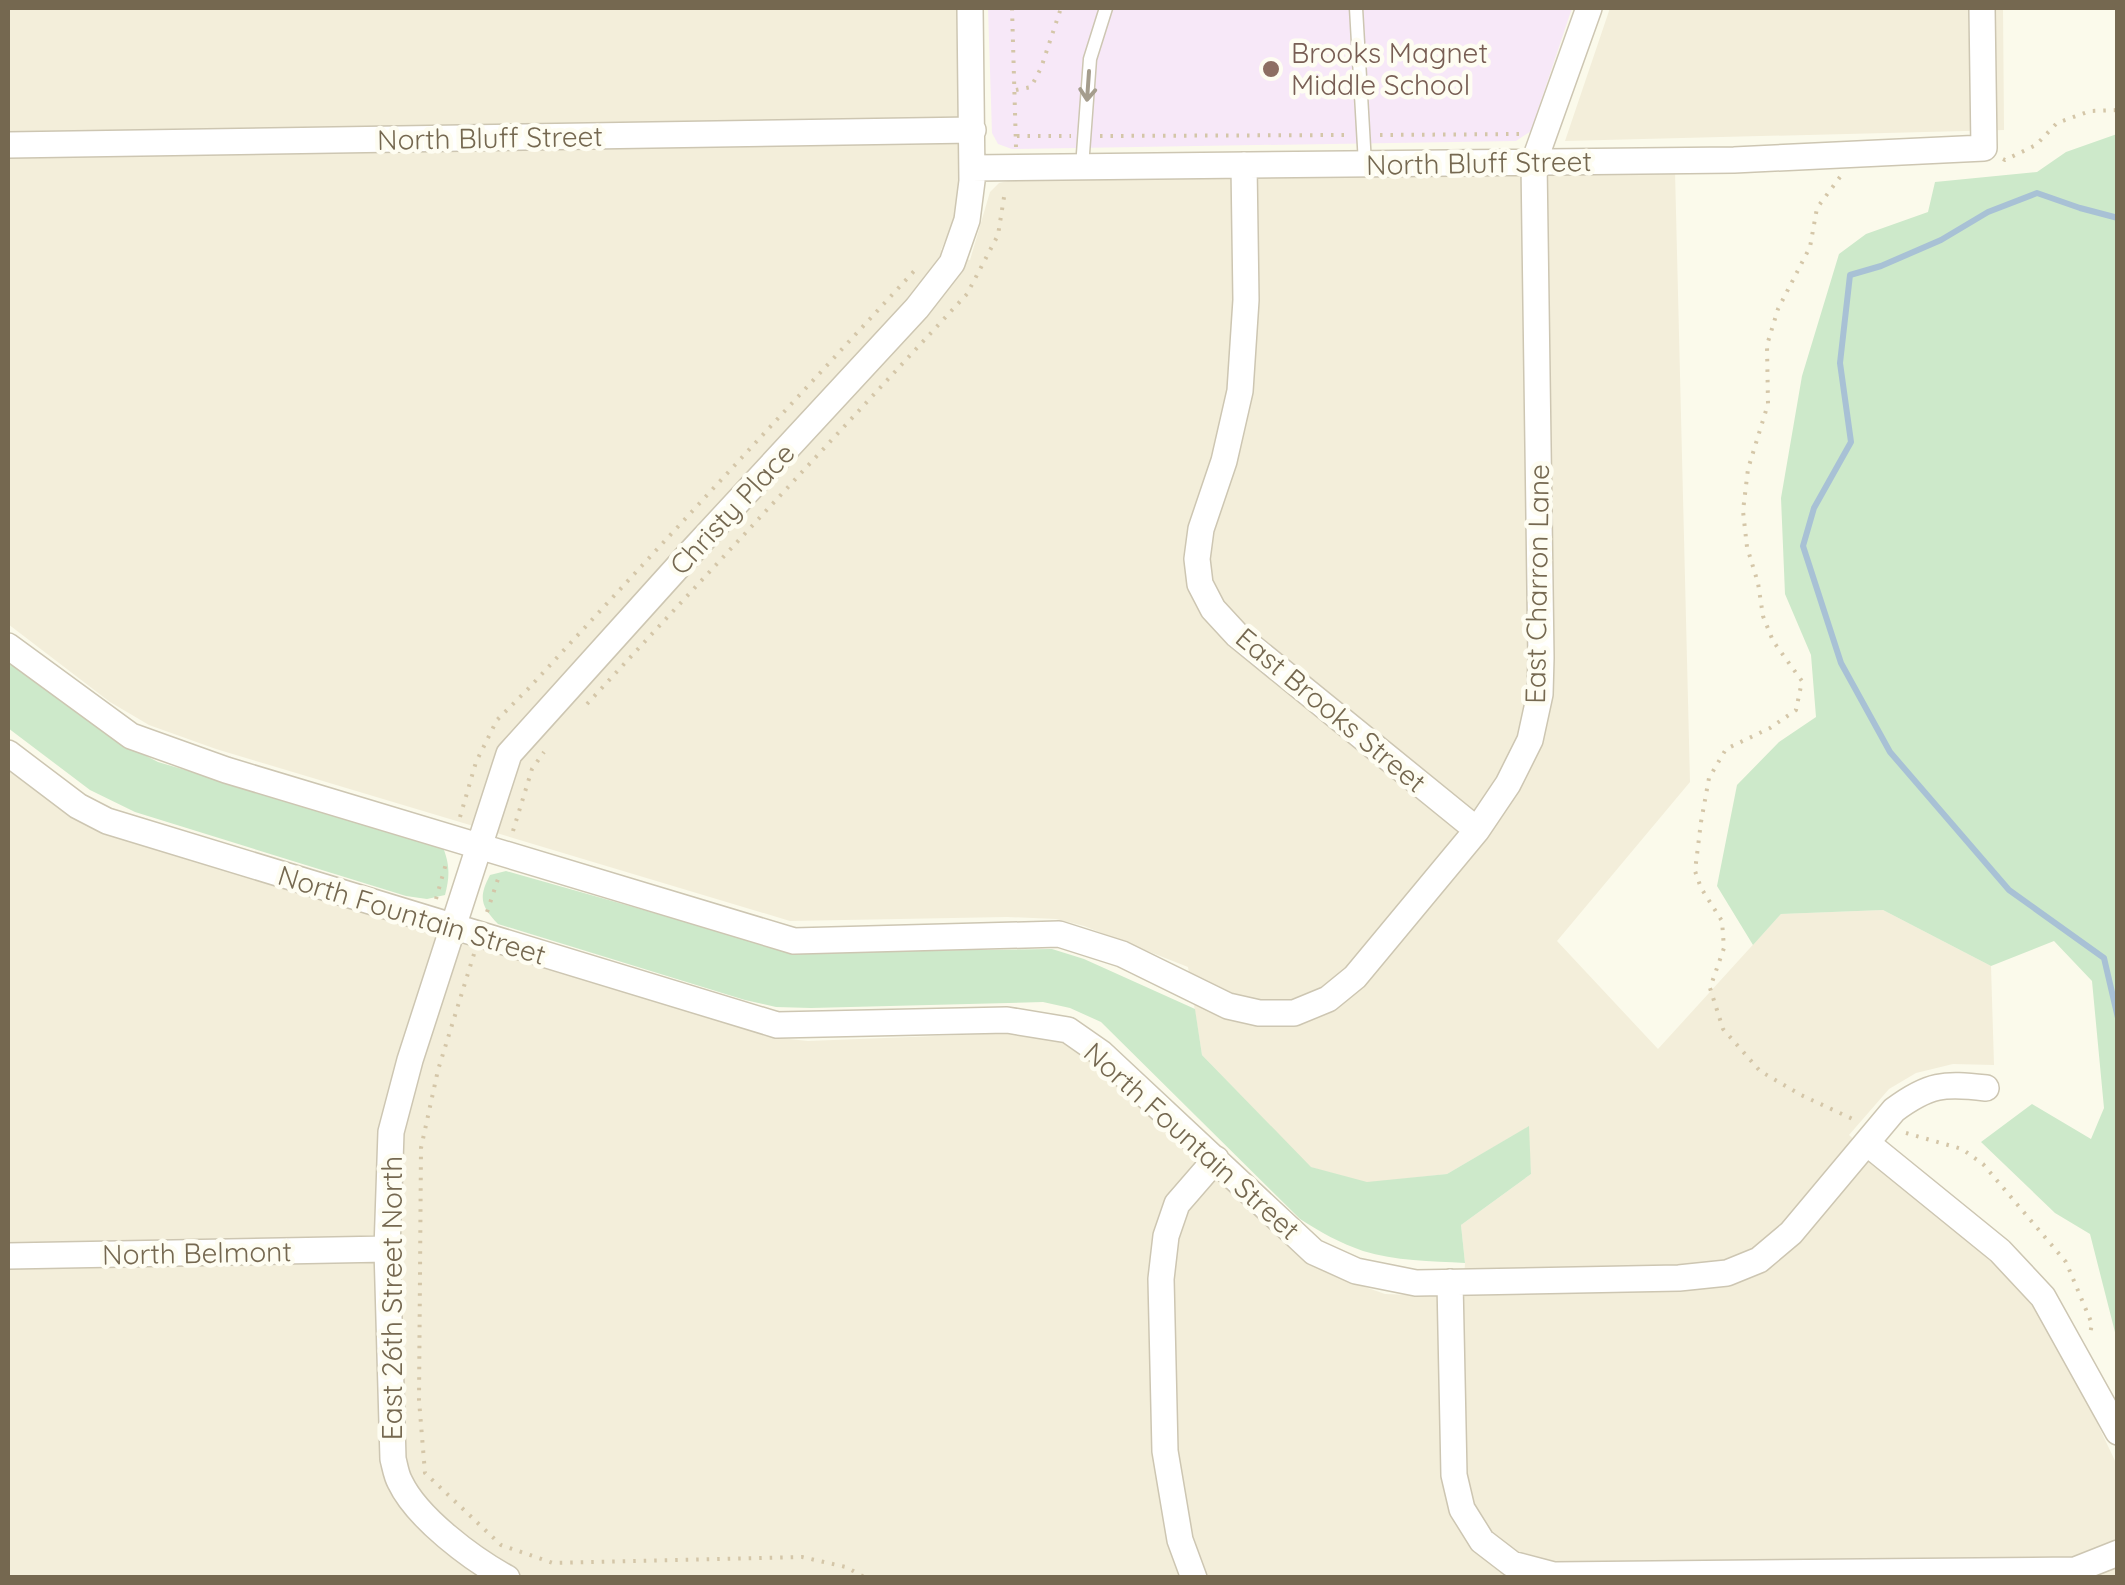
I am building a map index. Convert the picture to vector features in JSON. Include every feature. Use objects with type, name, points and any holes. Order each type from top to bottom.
[{"type":"street","name":"Christy Place","points":[[480,847],[510,754],[917,308],[952,263],[968,220],[972,168],[970,8]]},
{"type":"street","points":[[1534,162],[1589,8]]},
{"type":"street","points":[[1982,8],[1984,148]]},
{"type":"street","name":"North Bluff Street","points":[[8,146],[972,130]]},
{"type":"street","name":"North Bluff Street","points":[[972,168],[1734,160],[1984,148]]},
{"type":"street","name":"East Charron Lane","points":[[480,847],[794,941],[1059,934],[1122,954],[1228,1006],[1258,1013],[1294,1013],[1328,999],[1355,977],[1476,830],[1508,784],[1530,740],[1540,694],[1534,162]]},
{"type":"street","name":"East Brooks Street","points":[[1244,165],[1246,300],[1240,390],[1224,461],[1201,530],[1197,558],[1200,584],[1213,609],[1237,635],[1476,830]]},
{"type":"street","points":[[8,646],[131,736],[226,770],[480,847]]},
{"type":"street","name":"North Fountain Street","points":[[8,753],[78,806],[107,821],[777,1025],[1006,1020],[1068,1030],[1101,1053],[1314,1252],[1356,1271],[1416,1283],[1727,1274],[1759,1260],[1791,1233],[1864,1133],[1915,1094],[1949,1084],[1986,1088]]},
{"type":"street","name":"East 26th Street North","points":[[480,847],[442,924],[391,1132],[387,1249],[393,1458],[398,1480],[411,1500],[468,1554],[507,1578]]},
{"type":"street","points":[[1864,1133],[2000,1251],[2043,1297],[2118,1432]]},
{"type":"street","points":[[1194,1578],[1180,1540],[1166,1450],[1161,1279],[1166,1236],[1177,1204],[1216,1159]]},
{"type":"street","name":"North Belmont","points":[[8,1256],[387,1249]]},
{"type":"street","points":[[1450,1282],[1454,1476],[1462,1509],[1482,1541],[1512,1564],[1574,1576],[2075,1570],[2118,1552]]},
{"type":"lane","points":[[1082,167],[1090,59],[1106,8]]},
{"type":"lane","points":[[1356,8],[1365,164]]},
{"type":"path","points":[[1016,90],[1031,87],[1061,8]]},
{"type":"path","points":[[1984,148],[2005,160],[2036,145],[2057,122],[2090,111],[2118,110]]},
{"type":"path","points":[[1017,136],[1526,134]]},
{"type":"path","points":[[1846,172],[1817,208],[1810,247],[1778,309],[1766,344],[1768,404],[1748,470],[1743,511],[1763,616],[1773,641],[1802,681],[1796,710],[1726,750],[1709,778],[1695,871],[1722,922],[1724,948],[1710,988],[1724,1029],[1760,1071],[1864,1133]]},
{"type":"path","points":[[442,924],[453,839],[476,762],[497,720],[927,257]]},
{"type":"path","points":[[1896,1130],[1962,1149],[1983,1164],[2066,1262],[2092,1324],[2083,1368]]},
{"type":"shaded area","points":[[8,8],[957,8],[962,179],[955,218],[941,250],[970,260],[990,192],[999,183],[1017,179],[1675,171],[1690,782],[1557,941],[1658,1049],[1781,914],[1883,910],[1991,966],[1994,1065],[1953,1064],[1916,1073],[1889,1089],[1849,1135],[2008,1277],[2033,1306],[2117,1465],[2117,1577],[8,1577],[8,765],[70,813],[121,839],[780,1038],[808,1041],[1012,1033],[1069,1042],[1312,1264],[1385,1294],[1463,1297],[1461,1225],[1531,1174],[1528,1127],[1447,1174],[1367,1183],[1310,1167],[1202,1055],[1188,967],[1084,926],[1056,919],[1007,917],[790,921],[216,749],[149,725],[110,702],[8,624]]},
{"type":"shaded area","name":"Brooks Magnet Middle School","points":[[988,8],[1572,8],[1531,131],[1516,141],[1012,149],[998,144],[992,133]]},
{"type":"shaded area","points":[[1610,8],[2003,8],[2004,130],[1565,141]]},
{"type":"green space","points":[[2118,134],[2117,1340],[2090,1234],[2055,1213],[1981,1142],[2032,1104],[2091,1139],[2104,1108],[2092,981],[2054,941],[1991,966],[1883,910],[1781,914],[1753,945],[1717,886],[1737,785],[1779,742],[1816,717],[1811,655],[1785,594],[1781,498],[1802,376],[1839,254],[1866,234],[1928,212],[1935,182],[2037,172],[2066,152]]},
{"type":"green space","points":[[8,657],[131,748],[158,762],[442,845],[448,870],[445,895],[427,899],[406,896],[135,812],[90,790],[8,728]]},
{"type":"green space","points":[[506,871],[792,952],[1052,949],[1084,959],[1195,1009],[1202,1055],[1311,1167],[1367,1182],[1447,1174],[1529,1126],[1531,1174],[1461,1225],[1465,1263],[1400,1259],[1363,1251],[1300,1219],[1101,1022],[1070,1008],[1043,1002],[811,1008],[776,1007],[745,1000],[498,924],[485,907],[483,896],[490,875]]},
{"type":"waterway","points":[[2118,218],[2037,193],[1988,212],[1941,240],[1850,275],[1840,363],[1851,442],[1814,508],[1803,546],[1841,663],[1890,752],[2009,890],[2104,958],[2118,1018]]},
{"type":"place","name":"Brooks Magnet Middle School","points":[[1271,69]]}]
